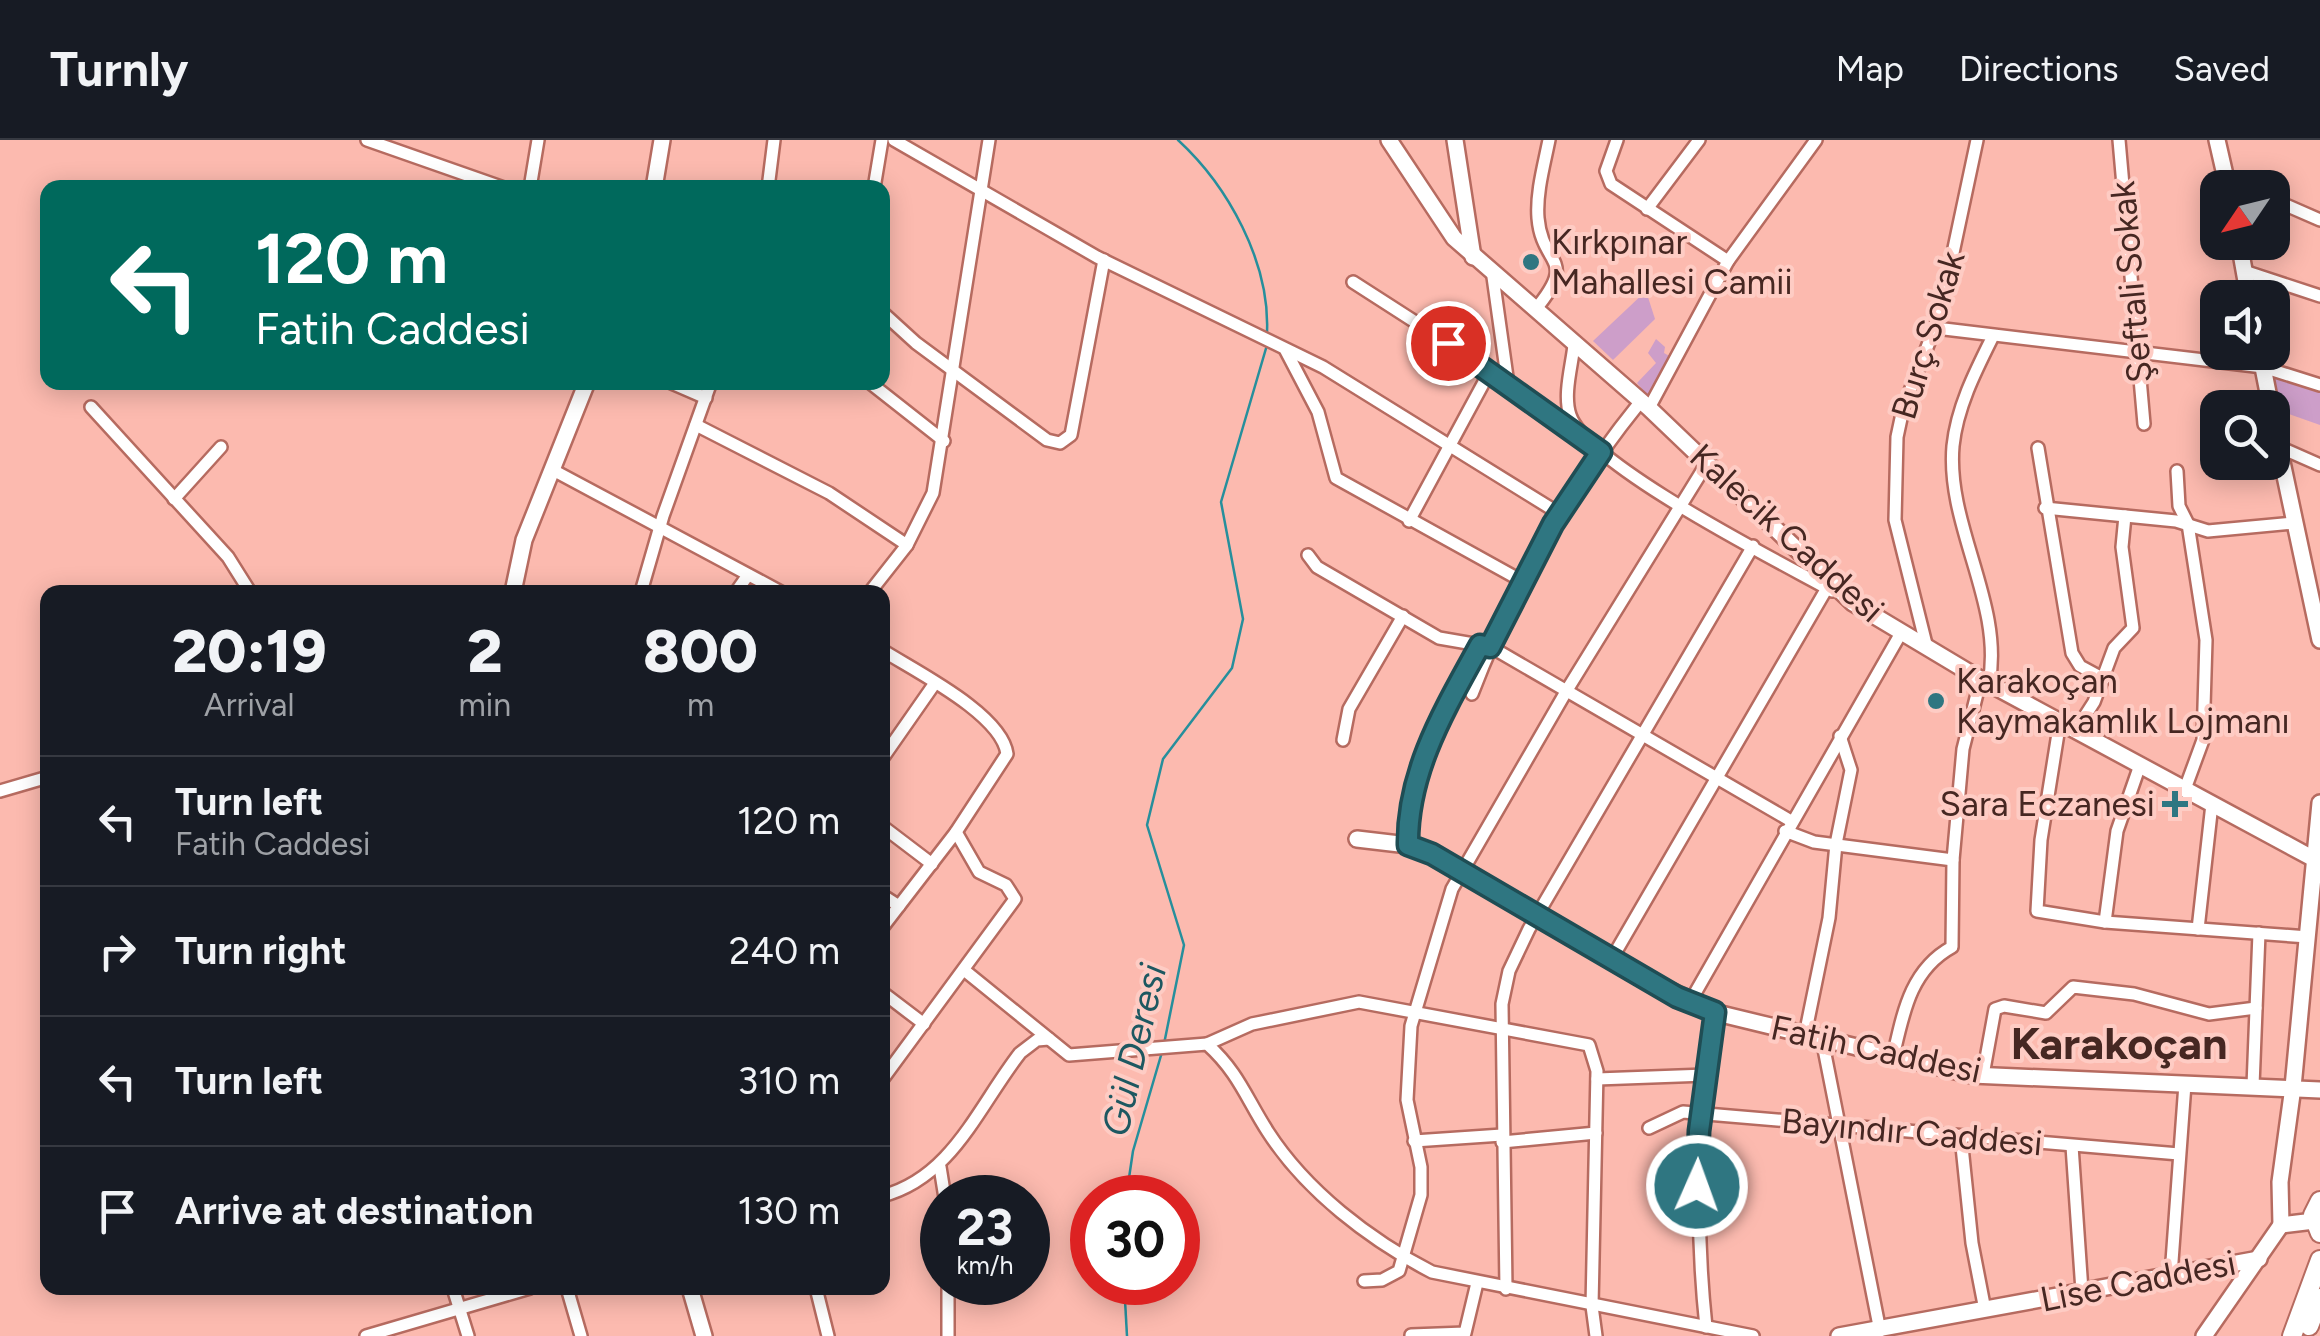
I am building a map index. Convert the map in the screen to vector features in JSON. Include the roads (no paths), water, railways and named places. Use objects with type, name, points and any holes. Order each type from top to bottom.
[{"type":"main road","points":[[2317,1227],[2320,1201]]},
{"type":"main road","points":[[2292,1336],[2320,1260]]},
{"type":"main road","points":[[2305,1336],[2320,1298]]},
{"type":"street","points":[[367,140],[481,180]]},
{"type":"street","points":[[531,180],[538,140]]},
{"type":"street","points":[[655,180],[662,140]]},
{"type":"street","points":[[769,180],[774,140]]},
{"type":"street","points":[[875,180],[882,140]]},
{"type":"street","points":[[894,140],[1104,260],[1284,348],[1560,514]]},
{"type":"street","points":[[876,585],[908,544],[934,493],[988,140]]},
{"type":"street","name":"Kalecik Caddesi","points":[[1389,140],[1444,225],[1493,277],[1645,405],[1853,603],[1985,681],[2314,859]]},
{"type":"street","points":[[1455,140],[1473,257]]},
{"type":"street","points":[[1535,310],[1557,278],[1556,262],[1538,224],[1549,140]]},
{"type":"street","points":[[1617,140],[1606,171],[1608,180],[1728,261]]},
{"type":"street","points":[[1647,209],[1699,140]]},
{"type":"street","points":[[1408,845],[1414,781],[1560,514],[1601,452],[1645,405],[1728,261],[1816,140]]},
{"type":"street","name":"Burç Sokak","points":[[1927,648],[1894,504],[1900,420],[1936,328],[1977,140]]},
{"type":"street","name":"Şeftali Sokak","points":[[2120,140],[2144,424]]},
{"type":"street","points":[[2218,140],[2224,170]]},
{"type":"street","points":[[2290,208],[2320,220]]},
{"type":"street","points":[[890,319],[1047,440],[1068,438],[1104,260]]},
{"type":"street","points":[[2242,260],[2246,280]]},
{"type":"street","points":[[2244,272],[2320,296]]},
{"type":"street","points":[[1493,277],[1508,384]]},
{"type":"street","points":[[1353,282],[1490,370],[1601,452],[1680,504],[1853,603]]},
{"type":"street","points":[[1936,328],[2200,356]]},
{"type":"street","points":[[1892,1057],[1916,981],[1928,964],[1952,947],[1953,860],[1963,749],[1993,664],[1953,455],[1963,405],[1993,336]]},
{"type":"street","points":[[1574,345],[1568,406],[1587,440]]},
{"type":"street","points":[[1284,348],[1318,412],[1336,478],[1522,581]]},
{"type":"street","points":[[1409,520],[1446,444],[1490,370]]},
{"type":"street","points":[[2284,370],[2320,386]]},
{"type":"street","points":[[514,585],[524,540],[584,390]]},
{"type":"street","points":[[688,390],[706,398]]},
{"type":"street","points":[[643,585],[659,527],[709,390]]},
{"type":"street","points":[[879,390],[944,441]]},
{"type":"street","points":[[91,408],[228,557],[246,585]]},
{"type":"street","points":[[696,425],[829,493],[908,544]]},
{"type":"street","points":[[174,499],[221,447]]},
{"type":"street","points":[[2038,448],[2072,653],[2080,666],[2104,679]]},
{"type":"street","points":[[2290,452],[2320,465]]},
{"type":"street","points":[[1364,1281],[1392,1277],[1405,1258],[1421,1195],[1406,1068],[1414,1012],[1461,872],[1707,463]]},
{"type":"street","points":[[551,469],[767,585]]},
{"type":"street","points":[[2176,471],[2179,506],[2188,524],[2207,667],[2203,740],[2185,789]]},
{"type":"street","points":[[2286,480],[2320,640]]},
{"type":"street","points":[[2045,508],[2188,524],[2208,531],[2294,523]]},
{"type":"street","points":[[2076,730],[2104,679],[2114,648],[2134,628],[2122,547],[2125,516]]},
{"type":"street","points":[[1506,1290],[1502,1029],[1509,971],[1537,916],[1753,546]]},
{"type":"street","points":[[1308,555],[1317,566],[1439,638],[1485,646],[1567,690],[1717,777],[1788,826],[1836,844],[1953,860]]},
{"type":"street","points":[[741,585],[748,575]]},
{"type":"street","points":[[1611,960],[1827,588]]},
{"type":"street","points":[[1343,740],[1349,710],[1404,616]]},
{"type":"street","points":[[1690,1002],[1901,634]]},
{"type":"street","points":[[1472,694],[1485,646]]},
{"type":"street","points":[[890,655],[980,715],[1006,745],[1002,765],[890,918]]},
{"type":"street","points":[[890,748],[936,683]]},
{"type":"street","points":[[2060,721],[2041,840],[2036,911],[2105,922],[2259,934],[2314,925]]},
{"type":"street","points":[[1804,1035],[1829,918],[1836,844],[1850,770],[1840,736]]},
{"type":"street","points":[[2105,922],[2118,830],[2140,764]]},
{"type":"street","points":[[0,791],[40,780]]},
{"type":"street","points":[[2204,1336],[2280,1224],[2280,1182],[2314,925],[2314,859],[2320,803]]},
{"type":"street","points":[[2198,929],[2212,804]]},
{"type":"street","points":[[890,832],[932,864]]},
{"type":"street","points":[[890,1069],[1015,898],[1006,885],[979,872],[956,832]]},
{"type":"street","name":"Fatih Caddesi","points":[[1357,838],[1408,845],[1611,960],[1715,1012],[1892,1057],[1983,1075],[2320,1090]]},
{"type":"street","points":[[890,900],[899,906]]},
{"type":"street","points":[[2253,1086],[2259,934]]},
{"type":"street","points":[[964,970],[1069,1054],[1190,1042],[1207,1044],[1252,1024],[1348,1002],[1589,1045],[1595,1054],[1597,1079],[1592,1306],[1596,1336]]},
{"type":"street","points":[[1983,1075],[1996,1009],[2004,1006],[2046,1014],[2073,987],[2134,994],[2210,1014],[2256,1008]]},
{"type":"street","points":[[890,998],[924,1024]]},
{"type":"street","points":[[1706,1327],[1697,1247],[1701,1114],[1715,1012]]},
{"type":"street","points":[[890,1194],[909,1188],[940,1167],[1020,1054],[1037,1040],[1050,1039]]},
{"type":"street","points":[[1822,1039],[1836,1126],[1880,1331]]},
{"type":"street","points":[[1207,1044],[1237,1074],[1286,1158],[1340,1210],[1405,1258],[1432,1272],[1506,1290],[1753,1336]]},
{"type":"street","points":[[1597,1079],[1706,1075]]},
{"type":"street","points":[[2171,1275],[2185,1084]]},
{"type":"street","name":"Bayındır Caddesi","points":[[1649,1128],[1666,1116],[1701,1114],[2178,1154]]},
{"type":"street","points":[[1414,1140],[1596,1133]]},
{"type":"street","points":[[1961,1136],[1972,1243],[1985,1310]]},
{"type":"street","points":[[2072,1146],[2082,1292]]},
{"type":"street","points":[[940,1167],[942,1175]]},
{"type":"street","points":[[2280,1224],[2317,1227]]},
{"type":"street","name":"Lise Caddesi","points":[[1839,1336],[2259,1258]]},
{"type":"street","points":[[1411,1334],[1465,1333],[1477,1283]]},
{"type":"street","points":[[455,1295],[468,1336]]},
{"type":"street","points":[[366,1336],[502,1295]]},
{"type":"street","points":[[569,1295],[581,1336]]},
{"type":"street","points":[[692,1295],[704,1336]]},
{"type":"street","points":[[818,1295],[828,1336]]},
{"type":"street","points":[[948,1305],[948,1336]]},
{"type":"waterway","name":"Gül Deresi","points":[[1178,140],[1213,180],[1242,227],[1261,279],[1267,332]]},
{"type":"waterway","name":"Gül Deresi","points":[[1164,1044],[1184,945],[1147,825],[1163,759],[1232,668],[1243,619],[1221,502],[1267,345]]},
{"type":"waterway","name":"Gül Deresi","points":[[1129,1175],[1162,1052]]},
{"type":"waterway","name":"Gül Deresi","points":[[1125,1305],[1127,1336]]},
{"type":"place","name":"Kırkpınar Mahallesi Camii","points":[[1531,262]]},
{"type":"place","name":"Karakoçan Kaymakamlık Lojmanı","points":[[1936,701]]},
{"type":"place","name":"Sara Eczanesi","points":[[2175,804]]},
{"type":"district","name":"Karakoçan","points":[[2119,1043]]}]
